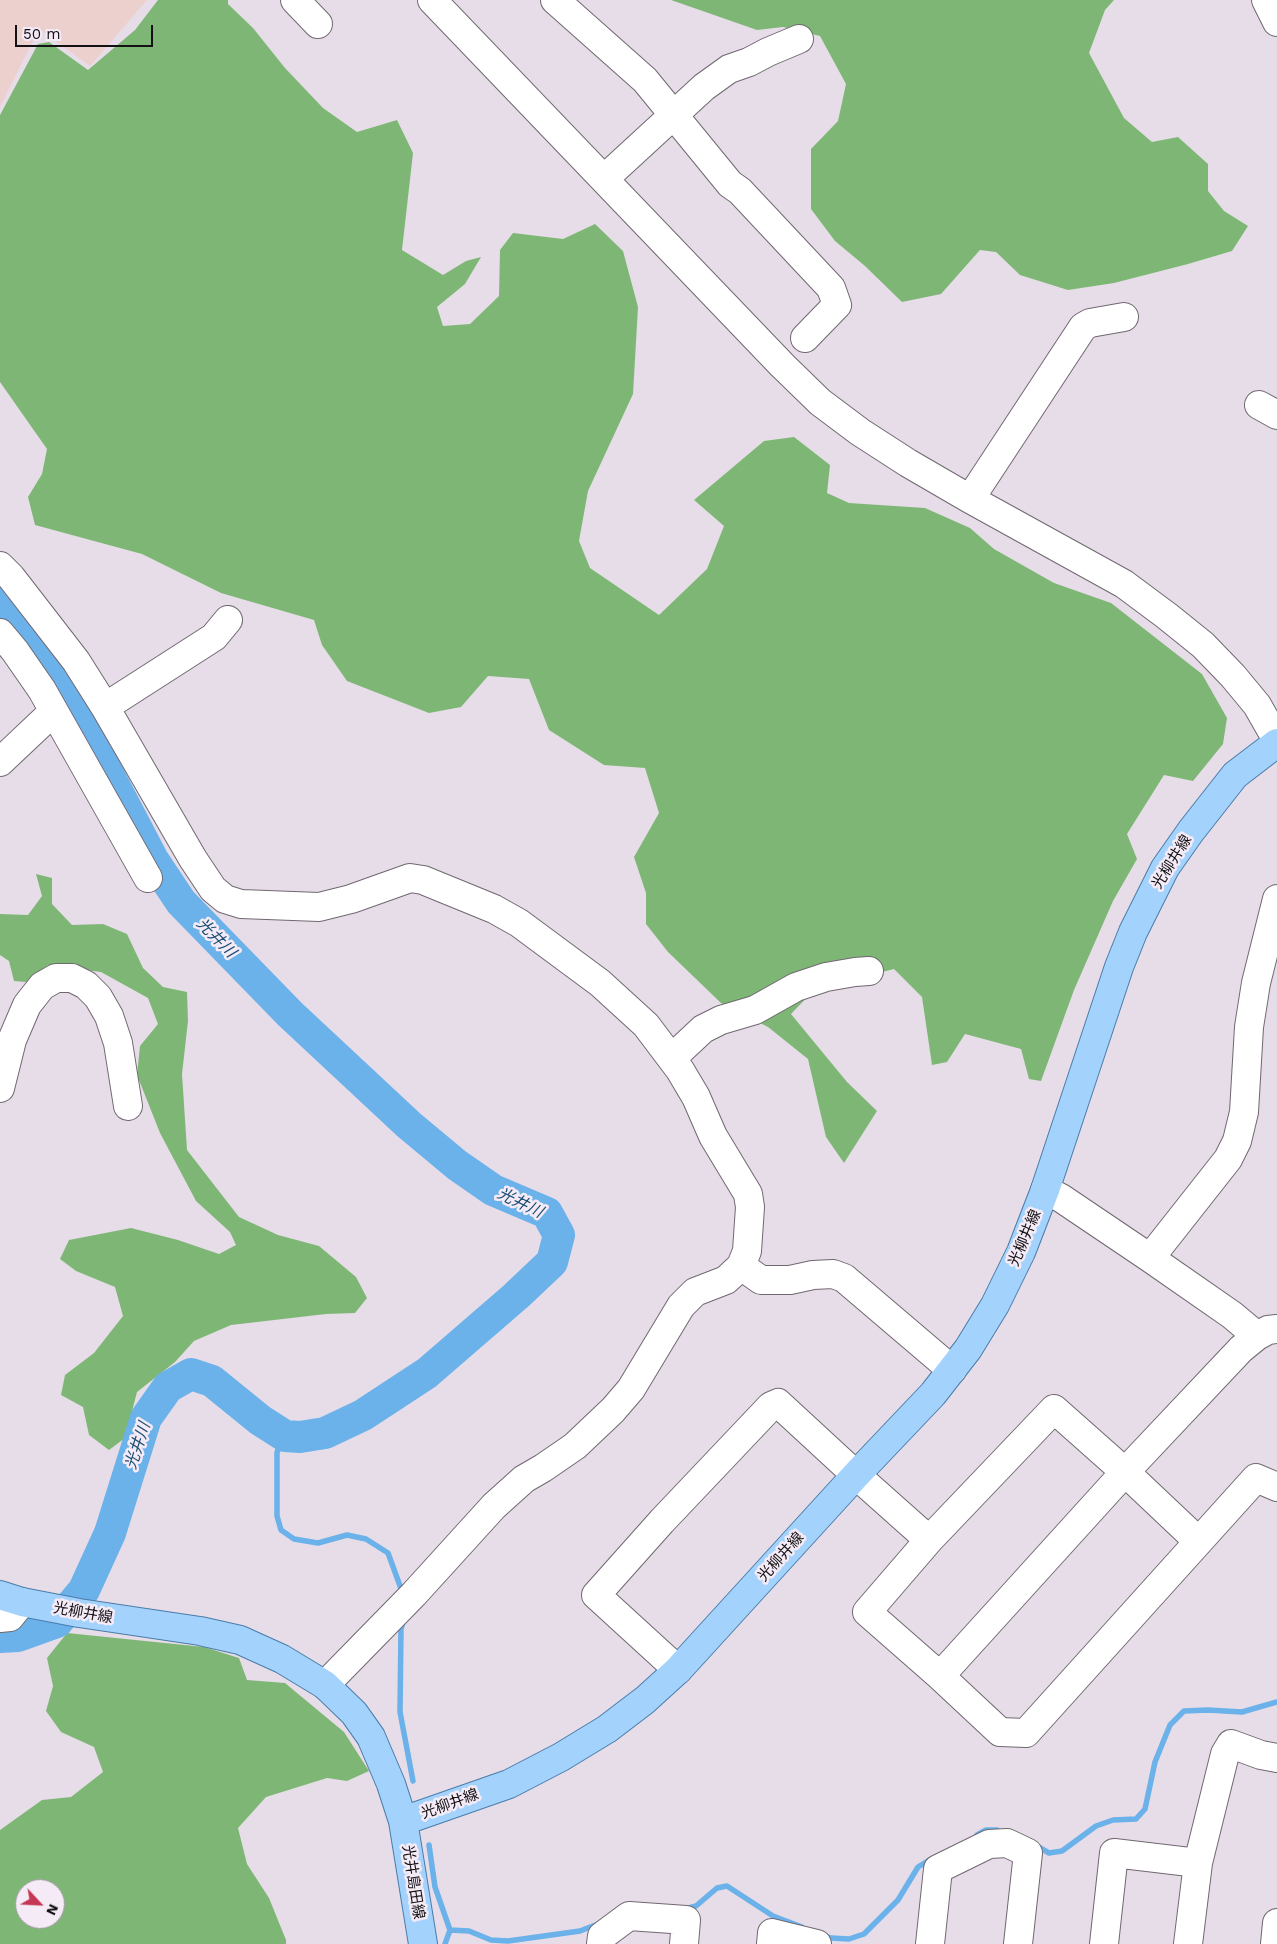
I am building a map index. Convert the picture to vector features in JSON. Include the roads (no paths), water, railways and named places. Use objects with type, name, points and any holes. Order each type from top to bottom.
[{"type":"main road","name":"光柳井線","points":[[11,1598],[68,1611],[200,1631],[240,1640],[282,1659],[325,1685],[354,1713],[371,1737],[391,1784],[403,1821],[508,1784],[607,1729],[678,1670],[856,1475],[933,1394],[968,1349],[995,1306],[1021,1252],[1045,1190],[1119,968],[1133,932],[1166,868],[1191,831],[1235,775],[1277,741]]},
{"type":"main road","name":"光井島田線","points":[[403,1821],[423,1944]]},
{"type":"street","points":[[295,0],[318,24]]},
{"type":"street","points":[[432,0],[782,365],[820,402],[876,442],[970,499],[1124,584],[1168,616],[1203,645],[1233,676],[1257,706],[1277,741]]},
{"type":"street","points":[[556,0],[645,80],[730,184],[740,191],[830,288],[837,306],[805,338]]},
{"type":"street","points":[[1266,0],[1277,22]]},
{"type":"street","points":[[604,179],[704,87],[729,68],[749,62],[799,39]]},
{"type":"street","points":[[970,499],[1083,327],[1090,323],[1124,317]]},
{"type":"street","points":[[0,566],[11,577],[76,661],[105,707],[192,859],[214,889],[225,900],[241,904],[319,906],[351,899],[410,878],[423,880],[494,910],[518,923],[600,983],[646,1025],[672,1058],[696,1097],[713,1136],[748,1194],[750,1208],[747,1251],[741,1266],[726,1280],[695,1292],[680,1306],[631,1389],[613,1410],[574,1446],[524,1479],[500,1500],[408,1600],[325,1685]]},
{"type":"street","points":[[105,707],[214,637],[228,620]]},
{"type":"street","points":[[0,633],[42,690],[148,878]]},
{"type":"street","points":[[0,762],[53,712]]},
{"type":"street","points":[[1150,1258],[1228,1159],[1236,1141],[1244,1112],[1249,1027],[1256,983],[1277,899]]},
{"type":"street","points":[[672,1058],[703,1029],[721,1020],[755,1010],[796,987],[826,977],[869,971]]},
{"type":"street","points":[[0,1088],[12,1040],[27,1005],[42,986],[56,978],[72,978],[86,985],[98,997],[110,1016],[118,1043],[128,1106]]},
{"type":"street","points":[[1045,1190],[1061,1198],[1232,1315],[1267,1332]]},
{"type":"street","points":[[741,1266],[761,1280],[790,1280],[813,1275],[833,1274],[844,1278],[952,1370]]},
{"type":"street","points":[[940,1676],[1125,1472],[1241,1349],[1267,1332]]},
{"type":"street","points":[[678,1670],[596,1595],[662,1521],[771,1406],[778,1403],[928,1540]]},
{"type":"street","points":[[1198,1541],[1125,1472],[1054,1409],[928,1540],[867,1612],[1000,1732],[1026,1733],[1256,1478],[1277,1487]]},
{"type":"street","points":[[0,1618],[10,1617],[11,1598]]},
{"type":"street","points":[[1188,1944],[1198,1863],[1225,1754],[1231,1744],[1261,1755],[1277,1758]]},
{"type":"street","points":[[930,1944],[938,1869],[989,1844],[1007,1843],[1028,1853],[1018,1944]]},
{"type":"street","points":[[1104,1944],[1114,1853],[1198,1863]]},
{"type":"street","points":[[602,1944],[602,1936],[629,1916],[686,1920],[684,1944]]},
{"type":"street","points":[[1274,1944],[1277,1923]]},
{"type":"street","points":[[771,1944],[772,1933],[817,1944]]},
{"type":"waterway","name":"光井川","points":[[0,598],[57,676],[153,860],[181,902],[290,1014],[409,1125],[457,1165],[493,1190],[547,1213],[559,1235],[552,1262],[516,1296],[427,1373],[363,1415],[325,1433],[300,1437],[285,1436],[260,1420],[212,1381],[191,1374],[168,1387],[146,1418],[110,1533],[84,1590],[57,1622],[18,1636],[0,1637]]},
{"type":"waterway","points":[[285,1436],[277,1452],[277,1516],[281,1530],[294,1539],[318,1543],[347,1535],[366,1539],[388,1553],[403,1594]]},
{"type":"waterway","points":[[404,1619],[401,1629],[400,1712],[413,1781]]},
{"type":"waterway","points":[[1035,1845],[1049,1853],[1062,1851],[1096,1826],[1113,1820],[1136,1819],[1145,1809],[1155,1762],[1170,1725],[1184,1711],[1242,1712],[1277,1702]]},
{"type":"waterway","points":[[977,1835],[986,1830],[997,1830]]},
{"type":"waterway","points":[[429,1845],[435,1887],[450,1930],[445,1944]]},
{"type":"waterway","points":[[822,1935],[831,1938],[849,1939],[864,1934],[898,1900],[918,1867],[931,1859]]},
{"type":"waterway","points":[[685,1909],[696,1906],[717,1888],[727,1886],[773,1916],[802,1927]]},
{"type":"waterway","points":[[450,1930],[469,1931],[491,1940],[508,1941],[580,1931],[598,1924]]}]
